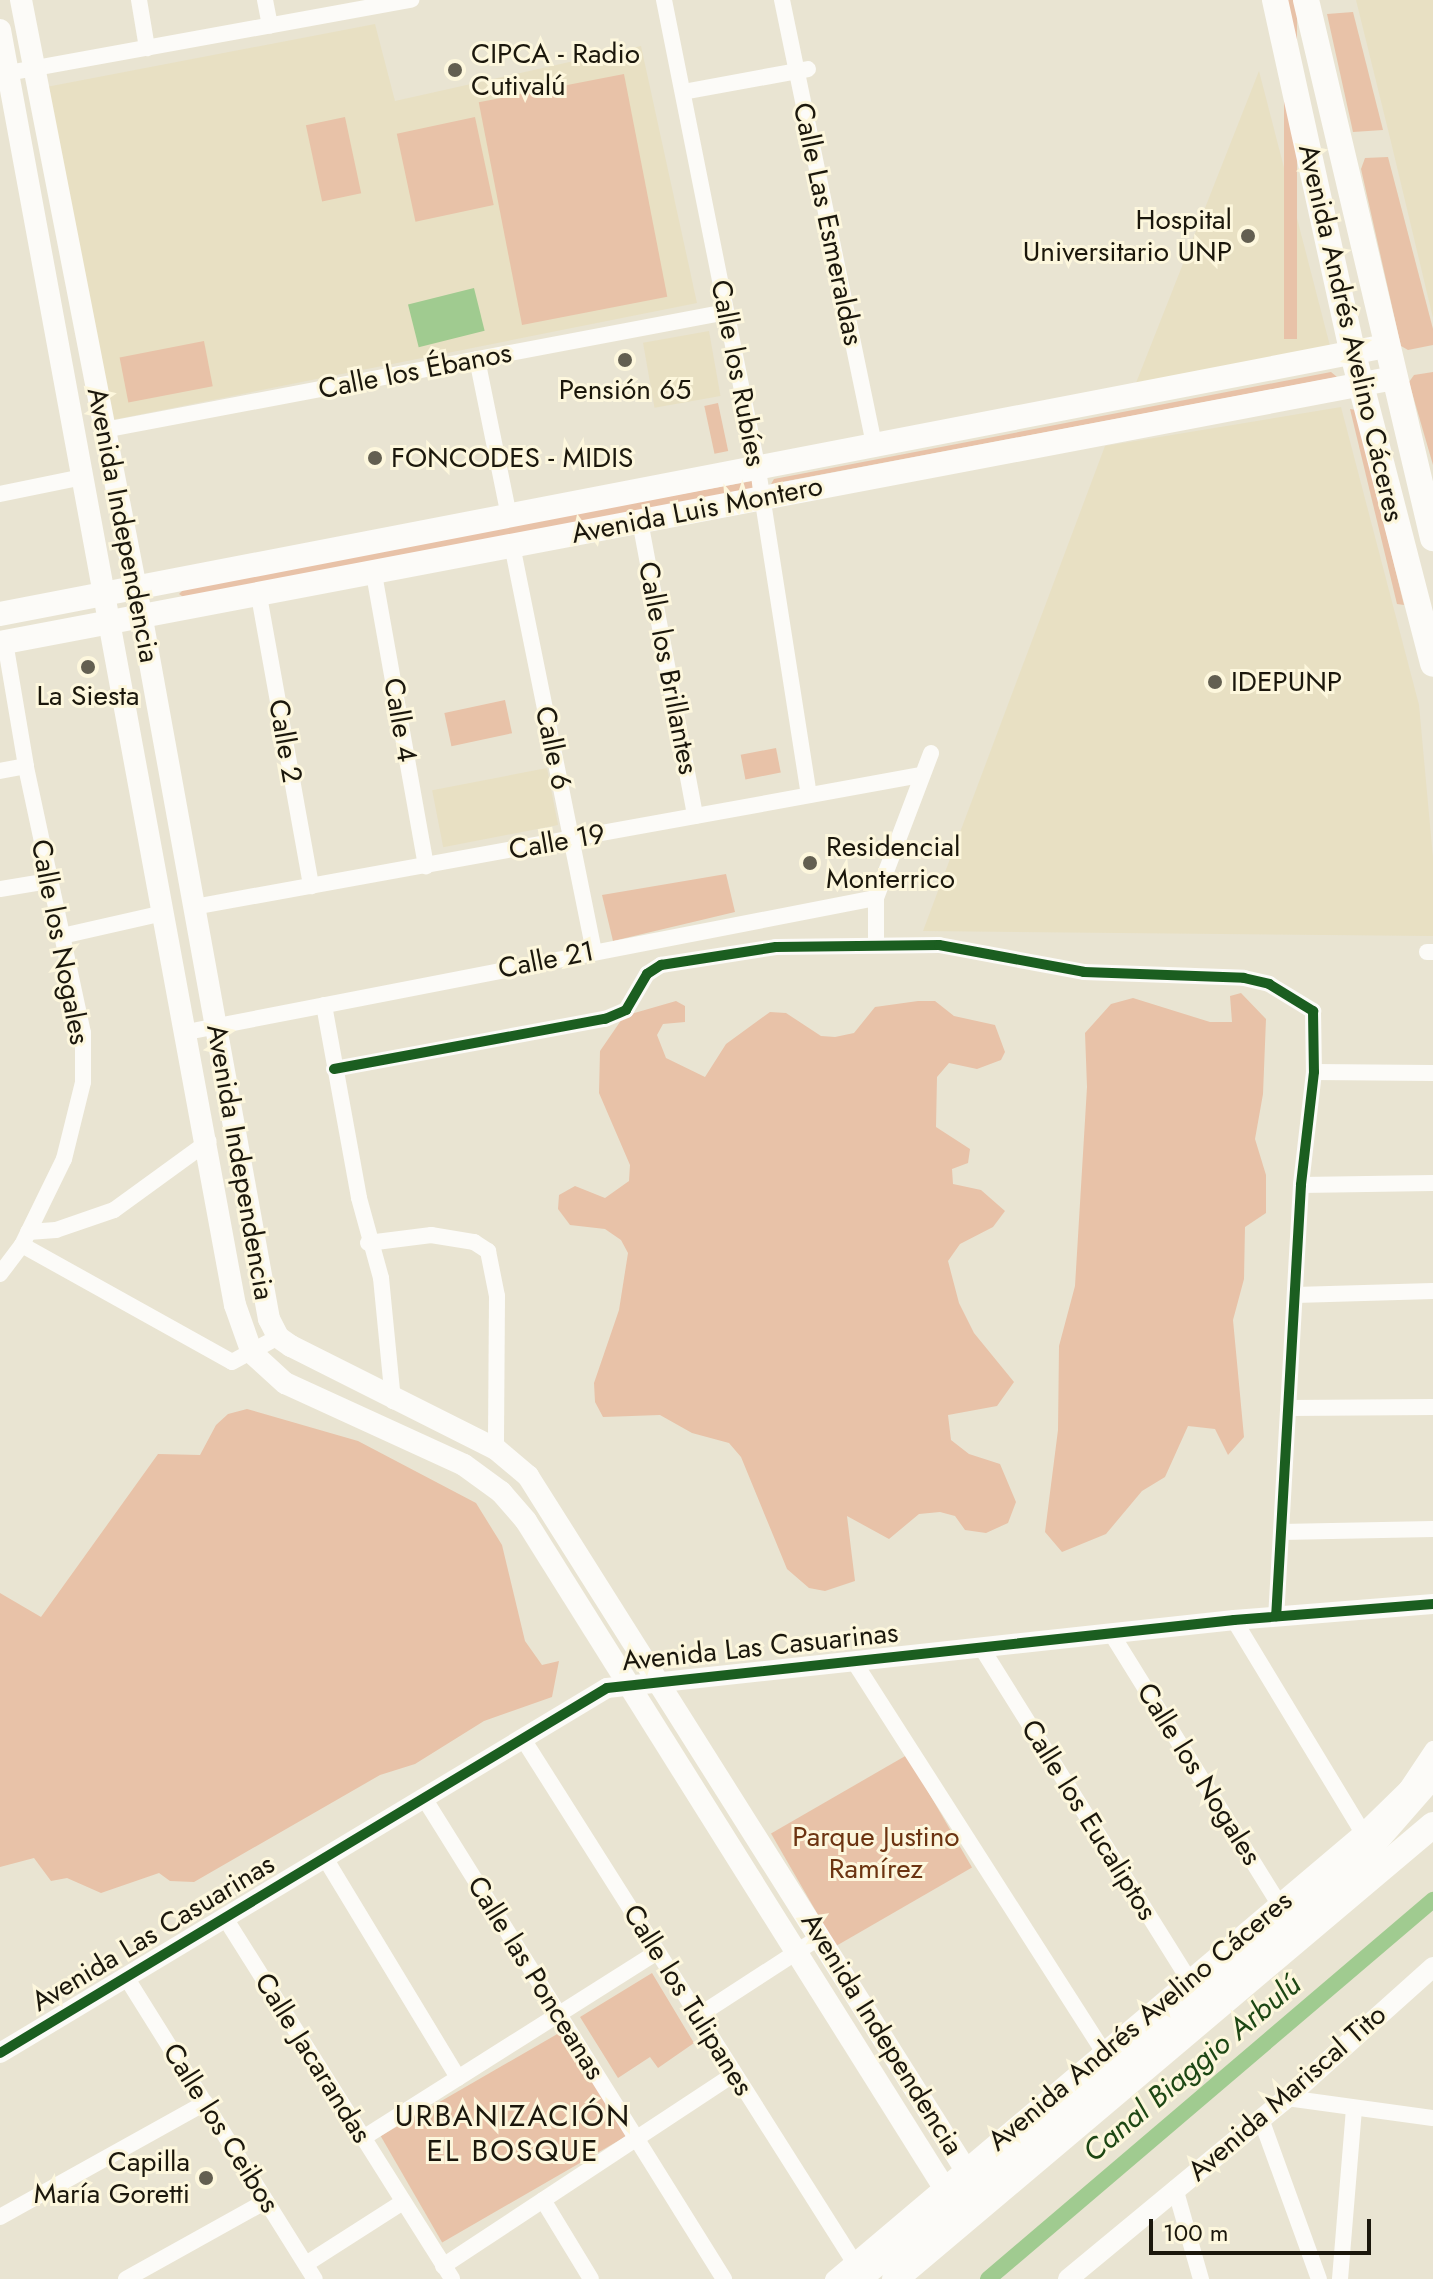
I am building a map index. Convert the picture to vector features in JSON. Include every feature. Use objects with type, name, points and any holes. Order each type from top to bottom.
[{"type":"highway","name":"Avenida Andrés Avelino Cáceres","points":[[1275,0],[1353,354],[1433,664]]},
{"type":"highway","name":"Avenida Andrés Avelino Cáceres","points":[[1306,0],[1433,538]]},
{"type":"highway","name":"Avenida Andrés Avelino Cáceres","points":[[976,2185],[1108,2058],[1367,1839],[1433,1775]]},
{"type":"highway","points":[[1390,1816],[1425,1833]]},
{"type":"highway","name":"Avenida Andrés Avelino Cáceres","points":[[856,2270],[954,2203],[1425,1833]]},
{"type":"highway","name":"Avenida Andrés Avelino Cáceres","points":[[895,2279],[954,2203]]},
{"type":"main road","name":"Avenida Independencia","points":[[21,0],[142,619],[217,1026],[262,1295],[278,1337],[393,1401],[496,1449],[528,1476],[551,1507],[976,2185]]},
{"type":"main road","name":"Avenida Independencia","points":[[0,30],[107,595],[163,913],[209,1141],[235,1305],[252,1353],[285,1383],[464,1465],[501,1492],[526,1521],[954,2203]]},
{"type":"main road","name":"Avenida Luis Montero","points":[[0,614],[875,448],[1387,346]]},
{"type":"main road","name":"Avenida Luis Montero","points":[[2,643],[142,619],[512,545],[1394,378]]},
{"type":"street","points":[[139,0],[147,48]]},
{"type":"street","points":[[265,0],[270,26]]},
{"type":"street","points":[[8,73],[411,0]]},
{"type":"street","name":"Calle los Rubíes","points":[[664,0],[758,470],[809,795]]},
{"type":"street","name":"Calle Las Esmeraldas","points":[[782,0],[802,70],[875,448]]},
{"type":"street","points":[[683,92],[802,70]]},
{"type":"street","name":"Calle los Ébanos","points":[[104,430],[726,312]]},
{"type":"street","points":[[477,359],[509,516]]},
{"type":"street","points":[[0,494],[83,477]]},
{"type":"street","name":"Calle los Brillantes","points":[[640,521],[695,816]]},
{"type":"street","name":"Calle 6","points":[[512,545],[594,950]]},
{"type":"street","name":"Calle 4","points":[[374,574],[426,866]]},
{"type":"street","name":"Calle 2","points":[[259,596],[311,886]]},
{"type":"street","name":"Calle los Nogales","points":[[0,1274],[25,1238],[64,1159],[83,1082],[83,1033],[2,643]]},
{"type":"street","points":[[876,944],[876,898],[931,753]]},
{"type":"street","points":[[0,771],[26,766]]},
{"type":"street","name":"Calle 19","points":[[194,907],[921,775]]},
{"type":"street","points":[[0,889],[49,881]]},
{"type":"street","name":"Calle 21","points":[[187,1032],[594,950],[876,898]]},
{"type":"street","points":[[62,936],[163,913]]},
{"type":"street","points":[[334,1069],[605,1019],[626,1010],[647,974],[668,963],[776,947],[939,945],[1084,972],[1269,984],[1313,1011],[1314,1072],[1301,1185],[1276,1616]]},
{"type":"street","points":[[324,1005],[368,1243],[381,1278],[393,1401]]},
{"type":"street","points":[[1314,1072],[1433,1073]]},
{"type":"street","points":[[25,1238],[114,1210],[209,1141]]},
{"type":"street","points":[[1301,1185],[1433,1183]]},
{"type":"street","points":[[368,1243],[431,1235],[474,1242],[488,1251],[497,1296],[496,1449]]},
{"type":"street","points":[[25,1238],[232,1362],[278,1337]]},
{"type":"street","points":[[1295,1295],[1433,1291]]},
{"type":"street","points":[[1288,1408],[1433,1407]]},
{"type":"street","points":[[1281,1532],[1433,1529]]},
{"type":"street","name":"Avenida Las Casuarinas","points":[[0,2053],[607,1688],[628,1683],[1234,1620],[1433,1604]]},
{"type":"street","points":[[1234,1620],[1367,1839]]},
{"type":"street","name":"Calle los Nogales","points":[[1111,1633],[1283,1910]]},
{"type":"street","name":"Calle los Eucaliptos","points":[[981,1647],[1192,1986]]},
{"type":"street","points":[[853,1660],[1108,2058]]},
{"type":"street","name":"Calle los Tulipanes","points":[[523,1739],[856,2270]]},
{"type":"street","name":"Avenida Andrés Avelino Cáceres","points":[[1390,1816],[1433,1749]]},
{"type":"street","name":"Calle las Ponceanas","points":[[424,1798],[724,2279]]},
{"type":"street","points":[[325,1858],[458,2078]]},
{"type":"street","name":"Calle Jacarandas","points":[[225,1918],[448,2272]]},
{"type":"street","points":[[698,2016],[821,1936]]},
{"type":"street","points":[[363,2138],[657,1952]]},
{"type":"street","name":"Avenida Mariscal Tito","points":[[1068,2279],[1287,2098],[1433,1967]]},
{"type":"street","name":"Calle los Ceibos","points":[[126,1977],[315,2279]]},
{"type":"street","points":[[448,2272],[543,2200],[734,2074]]},
{"type":"street","points":[[1287,2098],[1354,2110],[1433,2118]]},
{"type":"street","points":[[0,2217],[205,2103]]},
{"type":"street","points":[[1340,2279],[1354,2110]]},
{"type":"street","points":[[1261,2119],[1319,2279]]},
{"type":"street","points":[[1175,2188],[1201,2279]]},
{"type":"street","points":[[543,2200],[591,2279]]},
{"type":"street","points":[[126,2279],[266,2201]]},
{"type":"street","points":[[306,2264],[403,2202]]},
{"type":"street","name":"Avenida Andrés Avelino Cáceres","points":[[833,2279],[856,2270]]},
{"type":"shaded area","points":[[1356,0],[1433,0],[1433,318],[1391,142]]},
{"type":"shaded area","points":[[375,24],[395,101],[641,46],[697,303],[107,421],[41,88]]},
{"type":"shaded area","name":"Hospital Universitario UNP","points":[[1259,71],[1330,346],[1136,383]]},
{"type":"shaded area","points":[[474,288],[485,331],[419,347],[408,304]]},
{"type":"shaded area","points":[[709,331],[720,396],[654,408],[643,343]]},
{"type":"shaded area","name":"IDEPUNP","points":[[1341,407],[1419,705],[1433,858],[1433,936],[923,931],[1105,446]]},
{"type":"shaded area","points":[[547,768],[558,825],[443,847],[432,790]]},
{"type":"green space","points":[[1284,0],[1297,0],[1297,339],[1284,339]]},
{"type":"green space","points":[[1353,12],[1383,130],[1353,132],[1327,14]]},
{"type":"green space","points":[[624,74],[667,297],[522,325],[479,102]]},
{"type":"green space","points":[[345,117],[361,193],[322,202],[306,125]]},
{"type":"green space","points":[[475,117],[494,205],[415,222],[397,134]]},
{"type":"green space","points":[[1388,157],[1433,329],[1433,345],[1408,350],[1401,346],[1361,169],[1365,158]]},
{"type":"green space","points":[[204,341],[213,386],[128,403],[120,357]]},
{"type":"green space","points":[[1331,372],[1337,377],[771,484],[774,479]]},
{"type":"green space","points":[[1433,372],[1433,465],[1409,382],[1414,375]]},
{"type":"green space","points":[[718,403],[728,451],[714,454],[704,406]]},
{"type":"green space","points":[[1350,409],[1356,410],[1404,605],[1397,604]]},
{"type":"green space","points":[[752,481],[753,492],[189,601],[179,594],[188,585]]},
{"type":"green space","points":[[505,700],[512,733],[451,746],[444,713]]},
{"type":"green space","points":[[776,748],[781,773],[745,779],[741,755]]},
{"type":"green space","points":[[726,874],[735,912],[613,941],[602,895]]},
{"type":"green space","points":[[1241,993],[1266,1019],[1263,1094],[1255,1139],[1266,1175],[1266,1213],[1245,1227],[1244,1279],[1233,1320],[1244,1437],[1228,1455],[1215,1429],[1188,1426],[1165,1477],[1142,1491],[1106,1534],[1062,1552],[1045,1532],[1058,1430],[1059,1346],[1075,1286],[1087,1087],[1085,1033],[1111,1004],[1133,998],[1210,1022],[1232,1022],[1230,996]]},
{"type":"green space","points":[[676,1001],[685,1006],[685,1022],[663,1024],[657,1035],[666,1058],[705,1077],[726,1044],[770,1012],[786,1013],[821,1036],[835,1037],[854,1033],[875,1007],[918,1001],[935,1001],[954,1016],[995,1025],[1005,1052],[1001,1060],[977,1069],[949,1063],[937,1077],[936,1127],[970,1149],[968,1163],[952,1169],[953,1184],[981,1190],[1005,1211],[993,1227],[960,1244],[948,1261],[959,1303],[974,1333],[1014,1382],[997,1406],[948,1415],[951,1440],[969,1454],[1000,1464],[1016,1502],[1008,1523],[986,1533],[965,1530],[955,1516],[940,1512],[919,1514],[889,1539],[847,1516],[855,1581],[825,1591],[809,1588],[787,1569],[741,1457],[729,1443],[692,1433],[660,1415],[603,1417],[595,1402],[594,1383],[619,1310],[628,1253],[621,1240],[605,1229],[570,1225],[558,1209],[559,1195],[575,1186],[605,1198],[629,1181],[630,1165],[599,1093],[600,1051],[624,1016]]},
{"type":"green space","points":[[247,1409],[358,1441],[476,1503],[502,1545],[525,1641],[542,1665],[559,1661],[552,1697],[484,1721],[415,1764],[380,1775],[194,1882],[170,1881],[159,1873],[101,1893],[67,1878],[51,1881],[34,1858],[0,1867],[0,1593],[41,1617],[158,1454],[200,1455],[216,1425],[228,1414]]},
{"type":"green space","name":"Parque Justino Ramírez","points":[[907,1755],[972,1868],[836,1946],[771,1834]]},
{"type":"green space","points":[[652,1973],[694,2043],[658,2068],[650,2057],[618,2078],[580,2017]]},
{"type":"green space","points":[[566,2029],[628,2136],[442,2243],[381,2136]]},
{"type":"waterway","name":"Canal Biaggio Arbulú","points":[[988,2279],[1433,1900]]},
{"type":"cycle path","points":[[334,1069],[605,1019],[626,1010],[647,974],[661,965],[776,947],[939,945],[1084,972],[1244,978],[1269,984],[1313,1011],[1314,1072],[1301,1185],[1276,1616]]},
{"type":"cycle path","points":[[0,2053],[607,1688],[1234,1620],[1433,1604]]},
{"type":"place","name":"CIPCA - Radio Cutivalú","points":[[455,70]]},
{"type":"place","name":"Hospital Universitario UNP","points":[[1248,236]]},
{"type":"place","name":"Pensión 65","points":[[625,360]]},
{"type":"place","name":"FONCODES - MIDIS","points":[[375,458]]},
{"type":"place","name":"La Siesta","points":[[88,667]]},
{"type":"place","name":"IDEPUNP","points":[[1215,682]]},
{"type":"place","name":"Residencial Monterrico","points":[[810,863]]},
{"type":"place","name":"Capilla María Goretti","points":[[206,2178]]},
{"type":"district","name":"URBANIZACIÓN EL BOSQUE","points":[[513,2133]]}]
